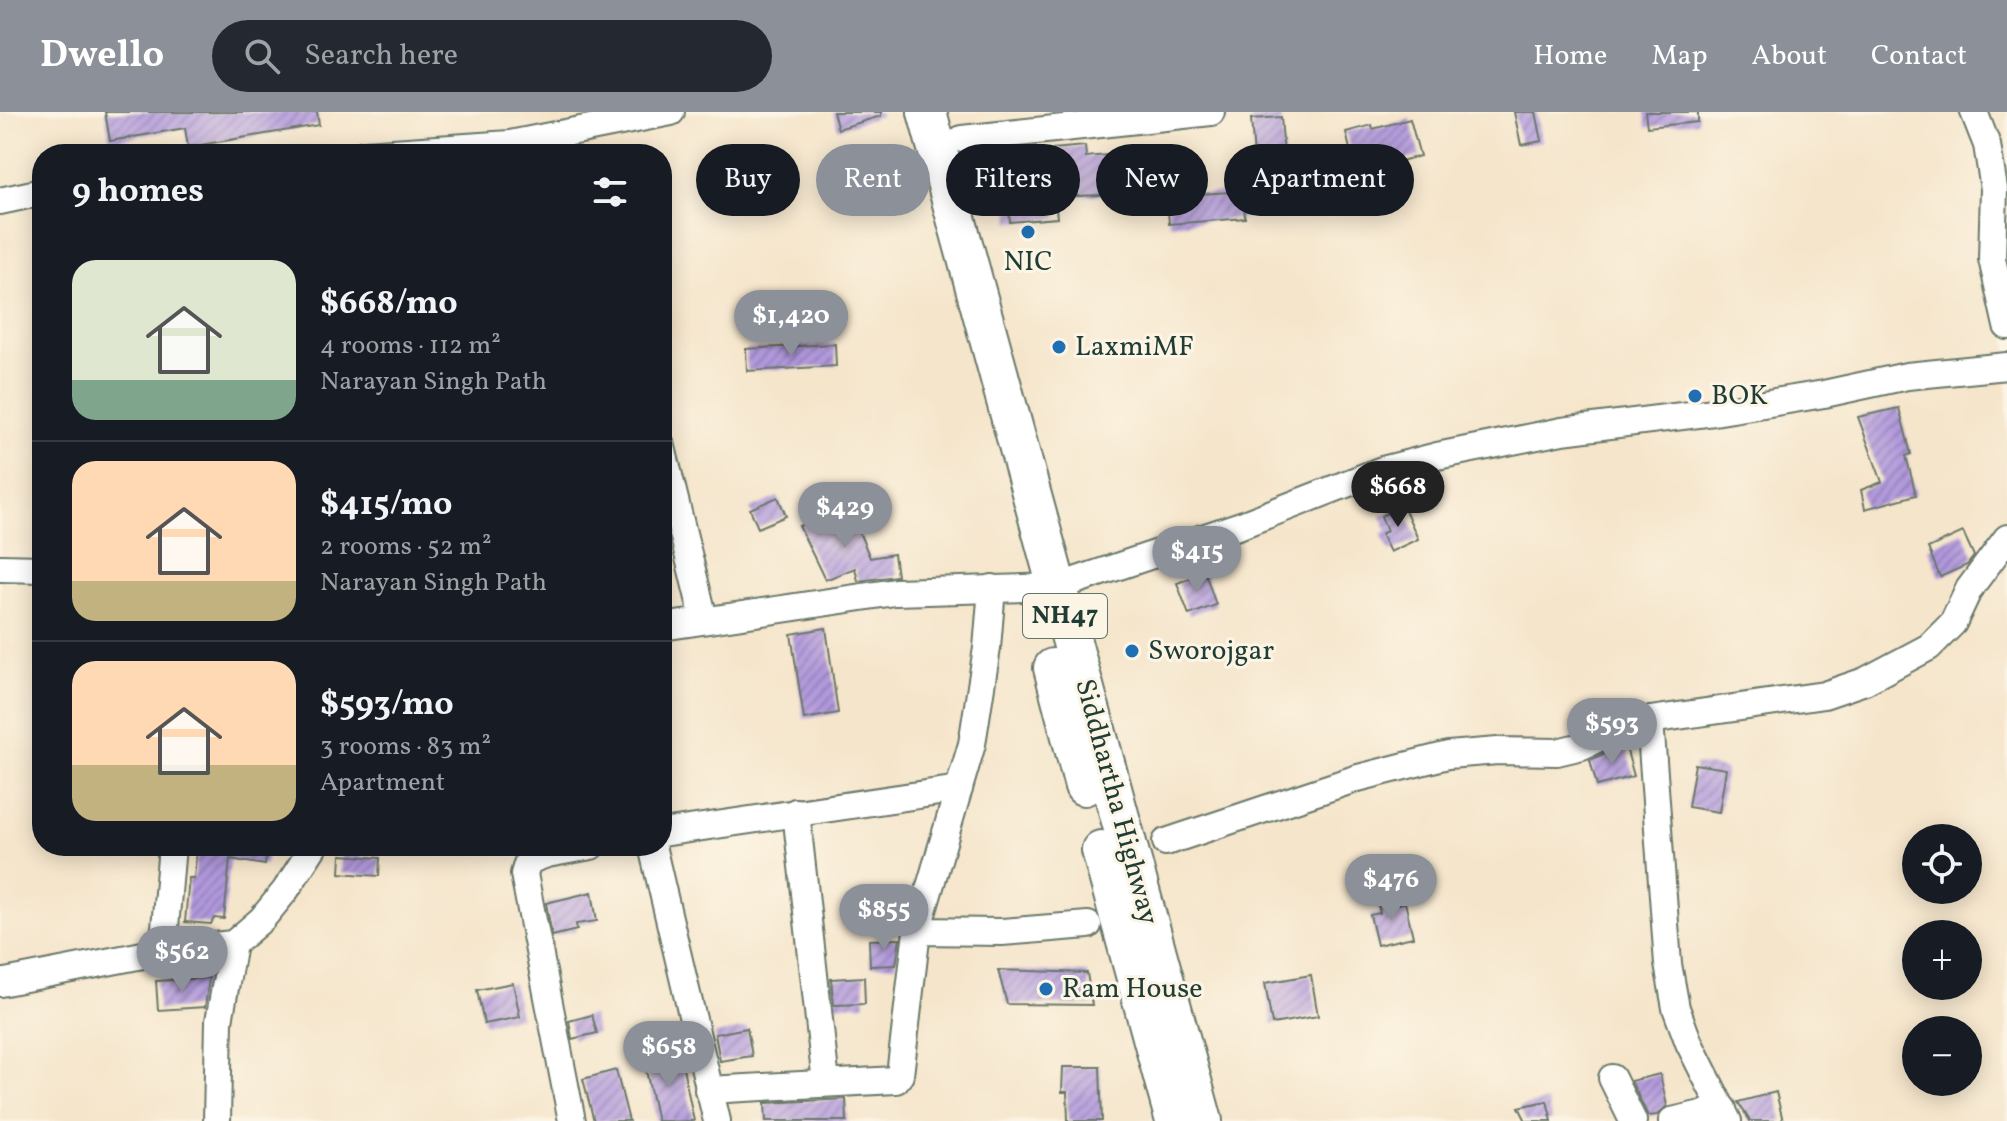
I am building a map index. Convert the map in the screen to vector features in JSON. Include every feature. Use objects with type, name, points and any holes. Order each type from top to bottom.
[{"type":"highway","name":"Siddhartha Highway","points":[[905,112],[990,420],[1044,587],[1203,1121]]},
{"type":"highway","name":"Siddhartha Highway","points":[[927,112],[1044,587],[1133,973],[1175,1121]]},
{"type":"street","points":[[510,144],[671,112]]},
{"type":"street","points":[[962,139],[1118,117],[1211,112]]},
{"type":"street","points":[[1974,112],[1987,145],[1992,174],[1992,259],[2007,326]]},
{"type":"street","points":[[0,201],[32,194]]},
{"type":"street","points":[[672,625],[895,592],[1044,587],[1241,525],[1382,470],[1437,456],[1562,431],[1730,410],[1824,394],[1907,376],[2007,366]]},
{"type":"street","points":[[672,488],[704,619]]},
{"type":"street","points":[[1166,842],[1358,778],[1448,755],[1498,751],[1557,752],[1582,746],[1624,726],[1650,720],[1824,695],[1865,681],[1929,647],[1953,623],[1969,589],[2007,538]]},
{"type":"street","points":[[0,568],[32,569]]},
{"type":"street","points":[[708,1090],[892,1082],[900,1075],[917,931],[972,744],[981,700],[992,588]]},
{"type":"street","points":[[1650,720],[1668,964],[1673,994],[1689,1043],[1726,1115],[1672,1121]]},
{"type":"street","points":[[672,831],[959,789]]},
{"type":"street","points":[[796,812],[826,1083]]},
{"type":"street","points":[[163,951],[171,856]]},
{"type":"street","points":[[0,983],[163,951],[233,944],[262,919],[308,856]]},
{"type":"street","points":[[542,856],[528,861],[524,874],[572,1121]]},
{"type":"street","points":[[654,856],[717,1121]]},
{"type":"street","points":[[917,931],[1002,932],[1088,925]]},
{"type":"street","points":[[217,1121],[219,1021],[233,944]]},
{"type":"street","points":[[1612,1078],[1633,1121]]},
{"type":"building","points":[[105,112],[317,112],[319,125],[206,144],[188,144],[185,128],[110,141]]},
{"type":"building","points":[[833,112],[881,112],[881,116],[838,129]]},
{"type":"building","points":[[1514,112],[1536,112],[1542,141],[1521,145]]},
{"type":"building","points":[[1645,112],[1698,112],[1698,122],[1647,127]]},
{"type":"building","points":[[1281,117],[1283,144],[1253,144],[1251,119]]},
{"type":"building","points":[[1410,119],[1420,156],[1414,158],[1414,144],[1349,144],[1346,132],[1372,125],[1373,129]]},
{"type":"building","points":[[1080,146],[1085,146],[1086,157],[1096,156],[1096,195],[1080,196]]},
{"type":"building","points":[[1224,192],[1224,216],[1245,216],[1245,218],[1169,224],[1168,216],[1208,216],[1208,194]]},
{"type":"building","points":[[1009,216],[1057,216],[1057,218],[1010,222]]},
{"type":"building","points":[[835,344],[836,366],[747,371],[746,349]]},
{"type":"building","points":[[1899,408],[1911,454],[1906,456],[1916,495],[1865,509],[1861,490],[1882,482],[1858,417]]},
{"type":"building","points":[[778,497],[786,516],[758,528],[750,509]]},
{"type":"building","points":[[1403,505],[1418,539],[1390,552],[1381,534],[1387,531],[1381,516]]},
{"type":"building","points":[[851,513],[870,558],[894,554],[897,576],[858,581],[855,568],[825,580],[799,526],[818,518],[822,526]]},
{"type":"building","points":[[1963,532],[1974,556],[1967,565],[1940,577],[1928,548]]},
{"type":"building","points":[[1205,573],[1216,605],[1189,615],[1177,583]]},
{"type":"building","points":[[826,628],[838,713],[804,719],[791,634]]},
{"type":"building","points":[[1625,744],[1634,776],[1597,786],[1590,760]]},
{"type":"building","points":[[1695,764],[1726,769],[1719,812],[1688,807]]},
{"type":"building","points":[[196,856],[266,856],[265,865],[230,859],[224,919],[214,918],[211,924],[185,922],[189,878],[194,878]]},
{"type":"building","points":[[341,856],[380,858],[379,876],[340,873]]},
{"type":"building","points":[[592,892],[597,921],[576,924],[577,930],[552,936],[546,903]]},
{"type":"building","points":[[1396,896],[1398,904],[1405,902],[1413,937],[1377,945],[1370,915],[1380,913],[1377,900]]},
{"type":"building","points":[[900,939],[896,965],[870,966],[869,940]]},
{"type":"building","name":"Ram House","points":[[998,970],[1087,973],[1092,1005],[1007,1004]]},
{"type":"building","points":[[1311,975],[1318,1016],[1272,1024],[1265,983]]},
{"type":"building","points":[[864,977],[865,1004],[834,1005],[831,979]]},
{"type":"building","points":[[209,978],[205,1007],[158,1010],[156,981]]},
{"type":"building","points":[[513,983],[520,1017],[484,1024],[477,990]]},
{"type":"building","points":[[592,1015],[597,1033],[572,1039],[569,1021]]},
{"type":"building","points":[[747,1028],[752,1056],[720,1061],[715,1034]]},
{"type":"building","points":[[680,1053],[694,1121],[657,1121],[644,1061]]},
{"type":"building","points":[[1063,1067],[1100,1067],[1102,1121],[1068,1121],[1067,1092],[1062,1092]]},
{"type":"building","points":[[616,1070],[629,1121],[594,1121],[583,1079]]},
{"type":"building","points":[[1660,1074],[1667,1106],[1657,1115],[1648,1116],[1631,1081]]},
{"type":"building","points":[[1776,1092],[1783,1121],[1750,1121],[1738,1102]]},
{"type":"building","points":[[846,1099],[847,1121],[766,1121],[765,1103]]},
{"type":"building","points":[[1547,1101],[1552,1121],[1526,1121],[1519,1107]]},
{"type":"place","name":"NIC","points":[[1028,232]]},
{"type":"place","name":"LaxmiMF","points":[[1059,347]]},
{"type":"place","name":"BOK","points":[[1695,396]]},
{"type":"place","name":"Sworojgar","points":[[1132,651]]},
{"type":"place","name":"Ram House","points":[[1046,989]]}]
